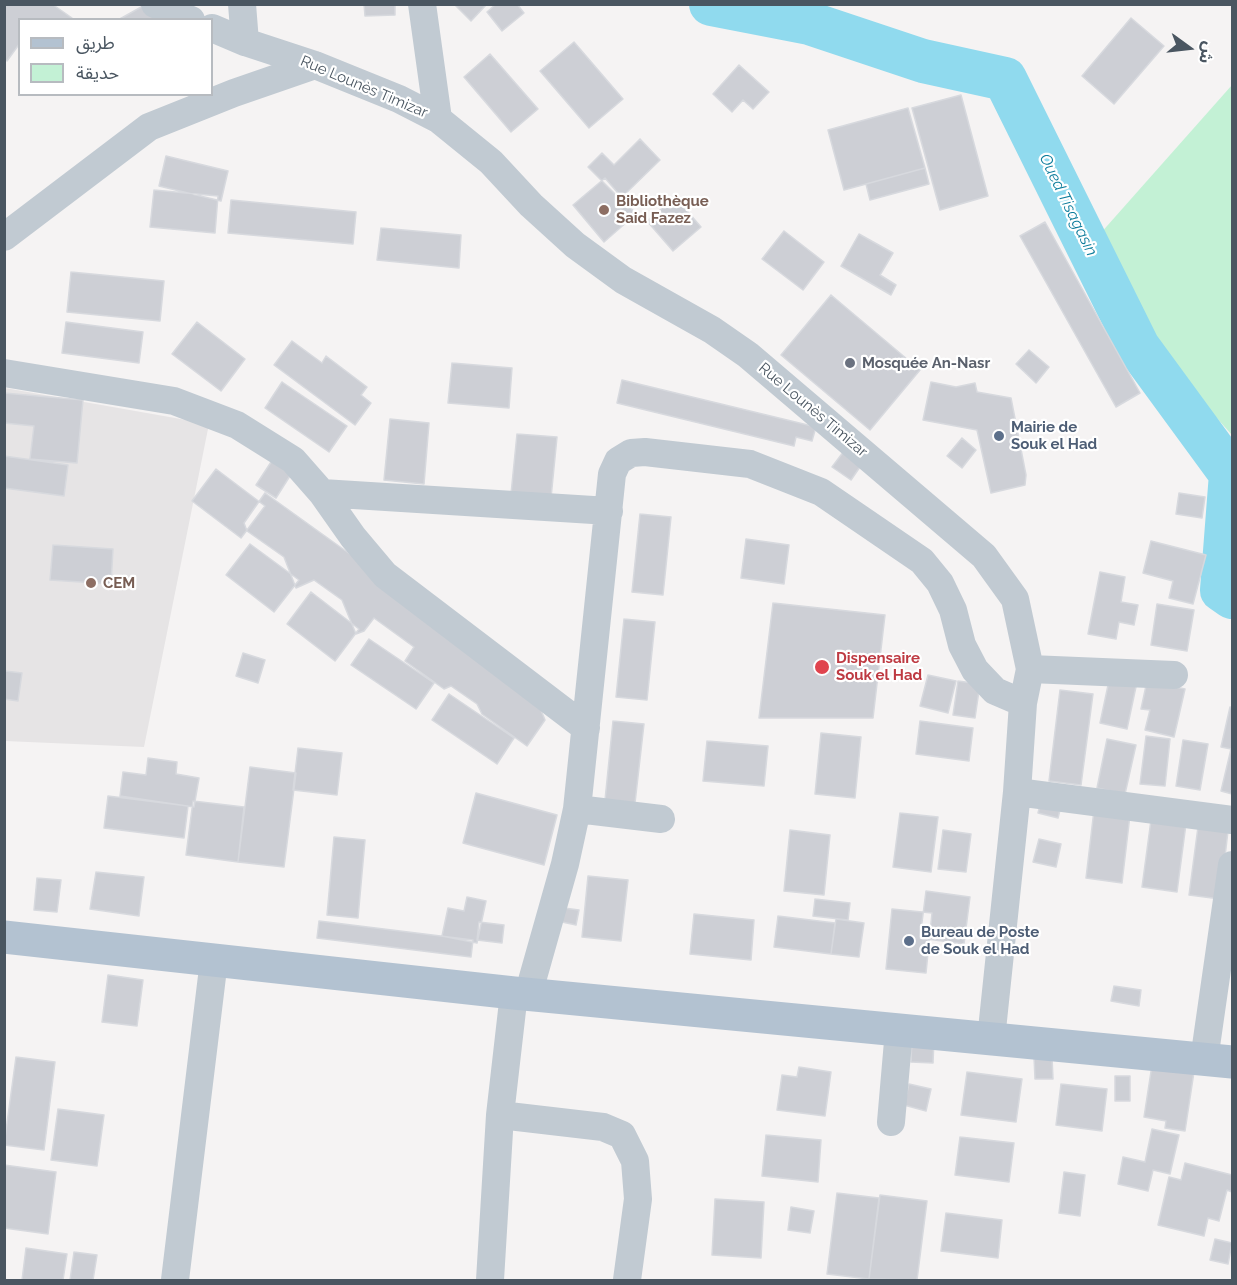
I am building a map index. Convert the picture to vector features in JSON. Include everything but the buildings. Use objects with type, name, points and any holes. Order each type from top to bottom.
[{"type":"main road","points":[[4,937],[521,994],[1218,1061]]},
{"type":"street","points":[[155,4],[186,18]]},
{"type":"street","points":[[242,4],[245,42]]},
{"type":"street","points":[[422,4],[438,119]]},
{"type":"street","name":"Rue Lounès Timizar","points":[[213,28],[245,42],[315,65],[399,99],[438,119],[491,162],[531,205],[575,245],[623,280],[703,324],[748,355],[984,555],[1015,599],[1030,669],[1023,703],[1017,792],[991,1039]]},
{"type":"street","points":[[4,237],[149,128],[234,93],[315,65]]},
{"type":"street","points":[[4,373],[174,401],[237,425],[293,460],[322,493],[352,537],[385,575],[586,728]]},
{"type":"street","points":[[490,1281],[500,1115],[521,994],[565,864],[577,809],[612,474],[618,461],[631,453],[645,452],[750,464],[821,492],[922,561],[940,583],[953,610],[962,645],[975,670],[995,691],[1023,703]]},
{"type":"street","points":[[322,493],[609,511]]},
{"type":"street","points":[[1030,669],[1174,675]]},
{"type":"street","points":[[1017,792],[1233,820]]},
{"type":"street","points":[[577,809],[661,819]]},
{"type":"street","points":[[1218,1061],[1233,865]]},
{"type":"street","points":[[175,1281],[214,960]]},
{"type":"street","points":[[891,1122],[899,1030]]},
{"type":"street","points":[[500,1115],[603,1127],[622,1135],[635,1161],[638,1199],[627,1281]]},
{"type":"shaded area","name":"CEM","points":[[5,388],[209,424],[144,747],[5,741]]},
{"type":"green space","points":[[1232,85],[1232,435],[1076,261]]},
{"type":"waterway","name":"Oued Tisagasin","points":[[711,4],[809,23],[923,61],[1005,79],[1138,347],[1231,474],[1222,590],[1232,597]]},
{"type":"place","name":"Bibliothèque Said Fazez","points":[[604,210]]},
{"type":"place","name":"Mosquée An-Nasr","points":[[850,363]]},
{"type":"place","name":"Mairie de Souk el Had","points":[[999,436]]},
{"type":"place","name":"CEM","points":[[91,583]]},
{"type":"place","name":"Dispensaire Souk el Had","points":[[822,667]]},
{"type":"place","name":"Bureau de Poste de Souk el Had","points":[[909,941]]}]
